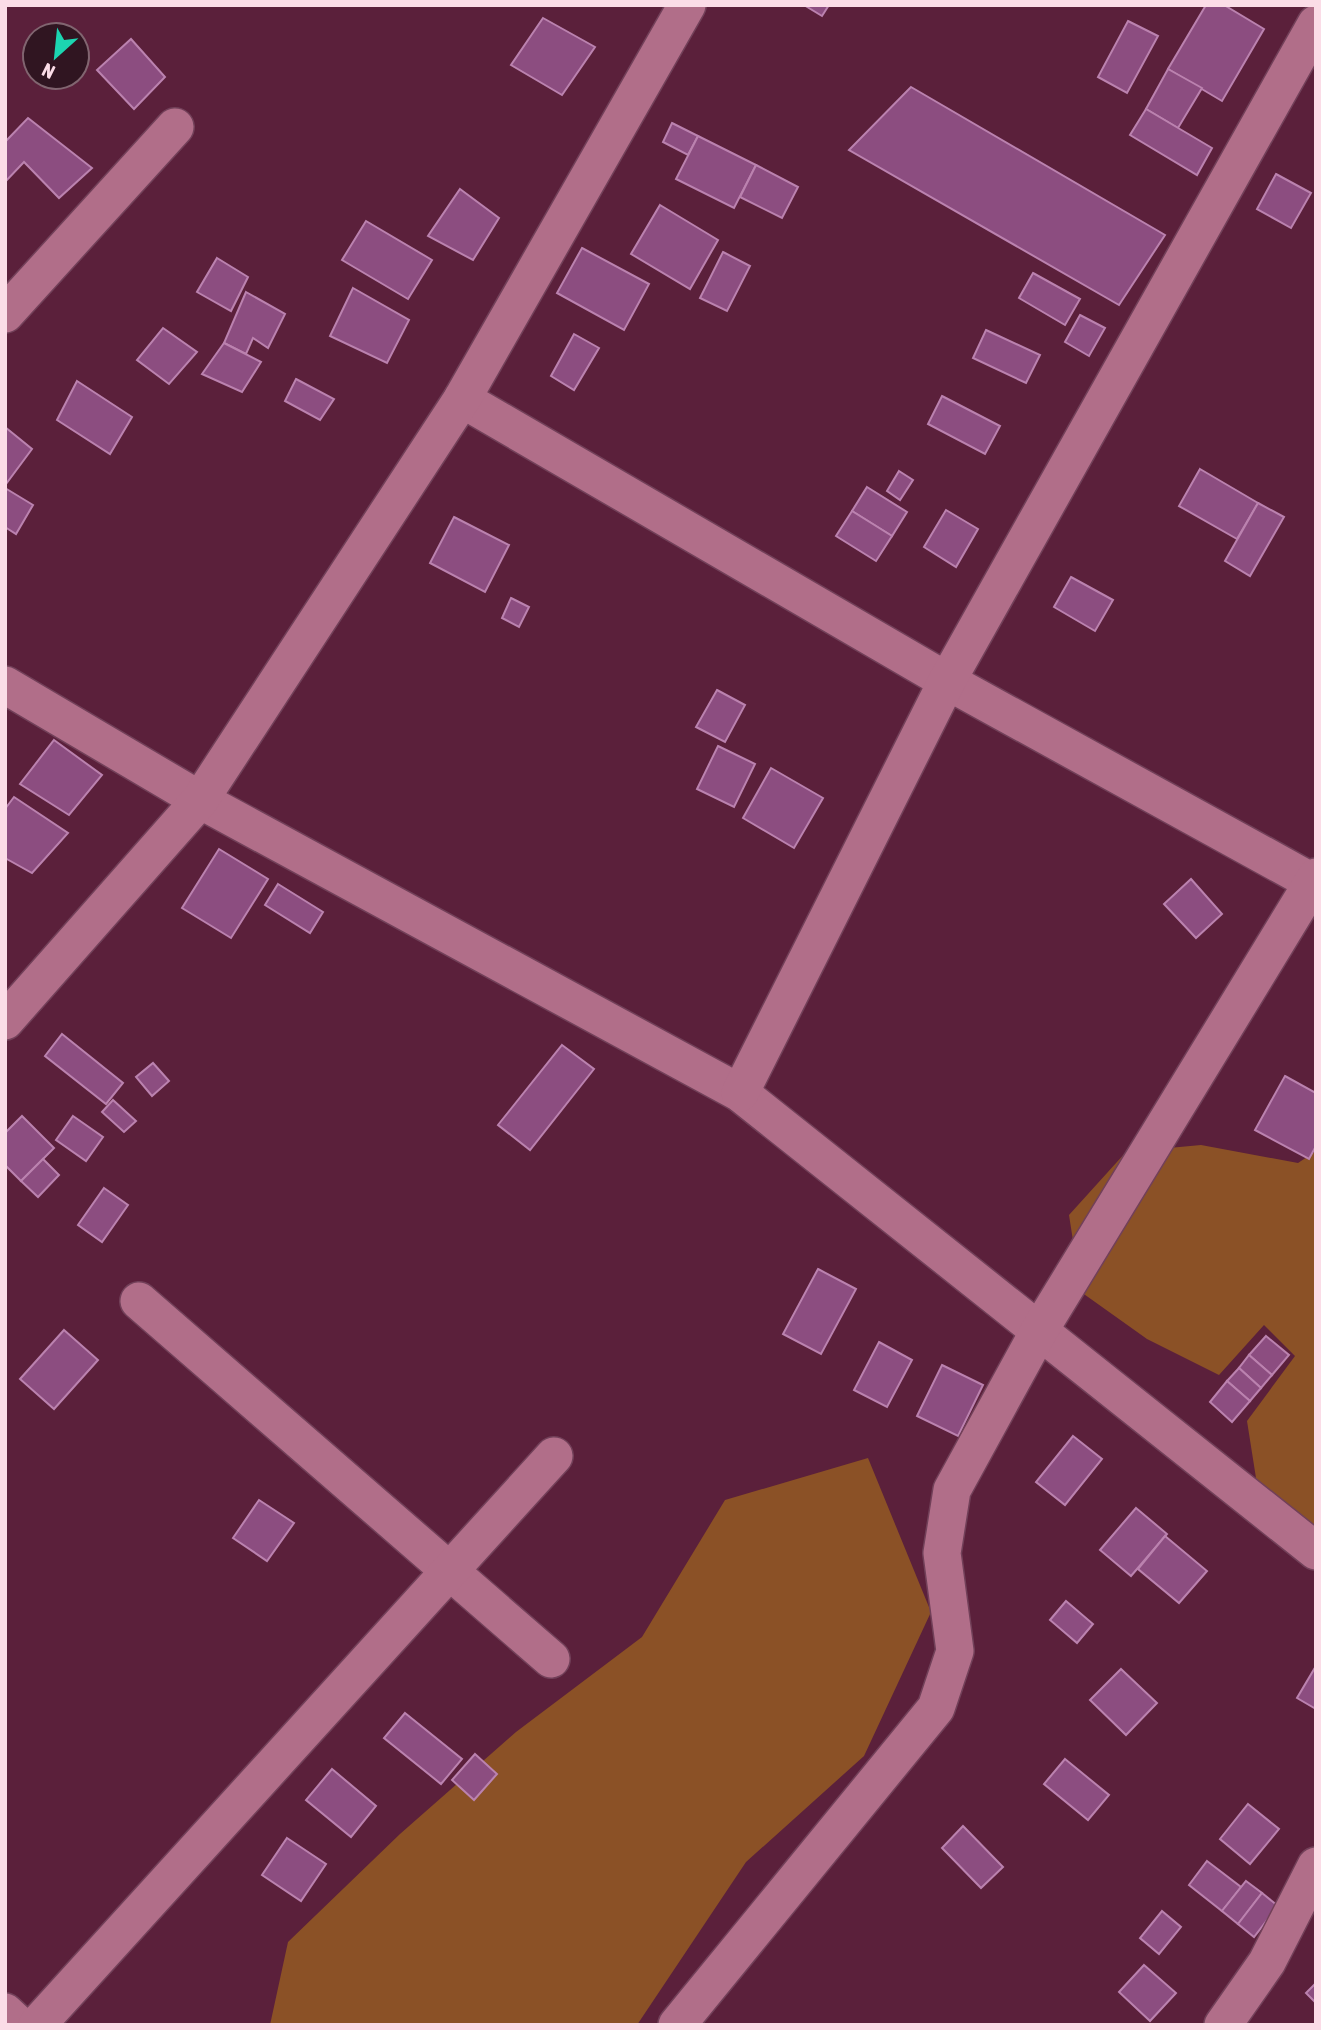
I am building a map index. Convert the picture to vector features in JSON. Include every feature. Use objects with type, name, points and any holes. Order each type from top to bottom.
[{"type":"street","points":[[5,1021],[200,800],[462,399],[687,5]]},
{"type":"street","points":[[740,1093],[947,681],[1316,24]]},
{"type":"street","points":[[5,314],[175,127]]},
{"type":"street","points":[[462,399],[947,681],[1315,881],[1039,1331],[952,1490],[942,1553],[955,1651],[936,1707],[677,2025]]},
{"type":"street","points":[[5,685],[200,800],[740,1093],[1316,1551]]},
{"type":"street","points":[[139,1301],[551,1659]]},
{"type":"street","points":[[37,2025],[554,1457]]},
{"type":"street","points":[[1223,2025],[1267,1962],[1316,1866]]},
{"type":"street","points":[[5,2012],[19,2025]]},
{"type":"shaded area","points":[[1201,1145],[1298,1163],[1316,1151],[1316,1545],[1259,1497],[1247,1421],[1295,1356],[1264,1325],[1219,1375],[1147,1339],[1081,1292],[1069,1215],[1126,1152]]},
{"type":"shaded area","points":[[868,1458],[931,1612],[864,1756],[746,1862],[637,2025],[270,2025],[288,1942],[400,1834],[516,1732],[642,1637],[725,1500]]},
{"type":"building","points":[[804,5],[829,5],[822,16]]},
{"type":"building","points":[[1206,5],[1224,5],[1264,29],[1222,101],[1168,69]]},
{"type":"building","points":[[543,18],[595,47],[562,95],[511,65]]},
{"type":"building","points":[[1128,21],[1158,36],[1127,93],[1098,77]]},
{"type":"building","points":[[131,39],[165,77],[134,109],[97,70]]},
{"type":"building","points":[[1168,69],[1202,88],[1178,128],[1146,109]]},
{"type":"building","points":[[911,87],[1165,235],[1119,305],[849,150]]},
{"type":"building","points":[[1146,109],[1212,148],[1197,175],[1130,135]]},
{"type":"building","points":[[28,118],[92,168],[59,198],[24,162],[5,182],[5,142]]},
{"type":"building","points":[[672,123],[698,136],[688,155],[663,142]]},
{"type":"building","points":[[698,136],[756,165],[734,208],[676,179]]},
{"type":"building","points":[[756,165],[798,187],[782,218],[740,197]]},
{"type":"building","points":[[1276,174],[1311,193],[1291,228],[1257,209]]},
{"type":"building","points":[[460,189],[499,218],[473,260],[428,236]]},
{"type":"building","points":[[660,205],[718,240],[690,289],[631,254]]},
{"type":"building","points":[[366,221],[432,260],[408,299],[342,260]]},
{"type":"building","points":[[582,248],[649,284],[624,330],[557,293]]},
{"type":"building","points":[[723,252],[750,266],[727,311],[700,298]]},
{"type":"building","points":[[217,258],[248,277],[231,311],[197,292]]},
{"type":"building","points":[[1033,273],[1080,299],[1065,325],[1019,298]]},
{"type":"building","points":[[353,288],[409,320],[387,363],[330,336]]},
{"type":"building","points":[[246,292],[285,314],[268,348],[253,338],[246,354],[224,343]]},
{"type":"building","points":[[1080,315],[1105,328],[1089,356],[1065,342]]},
{"type":"building","points":[[163,328],[197,352],[169,384],[137,360]]},
{"type":"building","points":[[986,330],[1040,355],[1026,383],[973,358]]},
{"type":"building","points":[[574,334],[599,348],[574,390],[551,376]]},
{"type":"building","points":[[224,343],[261,362],[242,392],[202,374]]},
{"type":"building","points":[[296,379],[334,399],[320,420],[285,401]]},
{"type":"building","points":[[77,381],[132,417],[110,454],[57,420]]},
{"type":"building","points":[[942,396],[1000,426],[985,454],[928,424]]},
{"type":"building","points":[[5,427],[32,449],[6,484],[5,484]]},
{"type":"building","points":[[1200,469],[1258,503],[1237,539],[1179,506]]},
{"type":"building","points":[[899,471],[913,480],[900,500],[887,491]]},
{"type":"building","points":[[867,487],[907,512],[892,536],[852,511]]},
{"type":"building","points":[[5,488],[33,505],[16,534],[5,527]]},
{"type":"building","points":[[1258,503],[1284,517],[1250,576],[1225,561]]},
{"type":"building","points":[[946,510],[978,529],[956,567],[924,547]]},
{"type":"building","points":[[852,511],[892,536],[876,561],[836,536]]},
{"type":"building","points":[[454,517],[509,545],[485,592],[430,563]]},
{"type":"building","points":[[1071,577],[1113,600],[1095,631],[1054,607]]},
{"type":"building","points":[[511,598],[529,607],[519,627],[502,618]]},
{"type":"building","points":[[717,690],[745,705],[725,742],[696,727]]},
{"type":"building","points":[[54,740],[102,775],[69,815],[20,784]]},
{"type":"building","points":[[718,746],[755,764],[734,807],[697,789]]},
{"type":"building","points":[[771,768],[823,798],[794,848],[743,818]]},
{"type":"building","points":[[14,797],[68,833],[32,873],[5,858],[5,809]]},
{"type":"building","points":[[219,849],[268,879],[231,938],[182,908]]},
{"type":"building","points":[[1191,879],[1222,914],[1196,938],[1164,904]]},
{"type":"building","points":[[278,884],[323,912],[310,933],[265,905]]},
{"type":"building","points":[[62,1034],[123,1083],[106,1104],[45,1056]]},
{"type":"building","points":[[562,1045],[594,1069],[530,1150],[498,1125]]},
{"type":"building","points":[[153,1063],[169,1081],[152,1096],[136,1077]]},
{"type":"building","points":[[1285,1076],[1316,1093],[1316,1146],[1309,1159],[1255,1130]]},
{"type":"building","points":[[113,1100],[136,1121],[124,1132],[102,1112]]},
{"type":"building","points":[[22,1116],[54,1148],[21,1181],[5,1165],[5,1133]]},
{"type":"building","points":[[73,1116],[103,1137],[86,1161],[56,1140]]},
{"type":"building","points":[[43,1159],[59,1175],[38,1197],[21,1181]]},
{"type":"building","points":[[104,1188],[128,1205],[102,1242],[78,1225]]},
{"type":"building","points":[[818,1269],[856,1289],[821,1354],[783,1334]]},
{"type":"building","points":[[64,1330],[98,1360],[54,1409],[20,1379]]},
{"type":"building","points":[[1266,1336],[1289,1355],[1272,1375],[1249,1355]]},
{"type":"building","points":[[879,1342],[912,1360],[887,1407],[854,1390]]},
{"type":"building","points":[[1249,1355],[1272,1375],[1261,1388],[1239,1368]]},
{"type":"building","points":[[942,1365],[983,1385],[958,1436],[917,1416]]},
{"type":"building","points":[[1239,1368],[1261,1388],[1250,1401],[1227,1381]]},
{"type":"building","points":[[1227,1381],[1250,1401],[1232,1422],[1210,1402]]},
{"type":"building","points":[[1073,1436],[1102,1459],[1065,1505],[1036,1482]]},
{"type":"building","points":[[259,1500],[294,1523],[267,1561],[233,1538]]},
{"type":"building","points":[[1136,1508],[1167,1534],[1131,1576],[1100,1550]]},
{"type":"building","points":[[1165,1536],[1207,1571],[1179,1603],[1138,1569]]},
{"type":"building","points":[[1066,1601],[1093,1624],[1077,1643],[1050,1620]]},
{"type":"building","points":[[1316,1666],[1316,1709],[1297,1698]]},
{"type":"building","points":[[1121,1669],[1157,1703],[1126,1735],[1090,1700]]},
{"type":"building","points":[[405,1713],[462,1759],[441,1784],[384,1738]]},
{"type":"building","points":[[475,1754],[497,1774],[474,1800],[452,1780]]},
{"type":"building","points":[[1065,1759],[1109,1795],[1088,1820],[1044,1784]]},
{"type":"building","points":[[332,1769],[376,1806],[351,1837],[306,1800]]},
{"type":"building","points":[[1248,1804],[1279,1829],[1250,1864],[1220,1839]]},
{"type":"building","points":[[963,1826],[1003,1867],[981,1888],[942,1848]]},
{"type":"building","points":[[287,1838],[326,1864],[301,1901],[262,1875]]},
{"type":"building","points":[[1207,1861],[1241,1887],[1222,1911],[1189,1885]]},
{"type":"building","points":[[1246,1881],[1262,1893],[1238,1924],[1222,1911]]},
{"type":"building","points":[[1262,1893],[1278,1906],[1254,1937],[1238,1924]]},
{"type":"building","points":[[1162,1911],[1181,1927],[1159,1954],[1140,1938]]},
{"type":"building","points":[[1144,1965],[1176,1993],[1150,2021],[1119,1992]]},
{"type":"building","points":[[1316,1983],[1316,2003],[1306,1993]]}]
